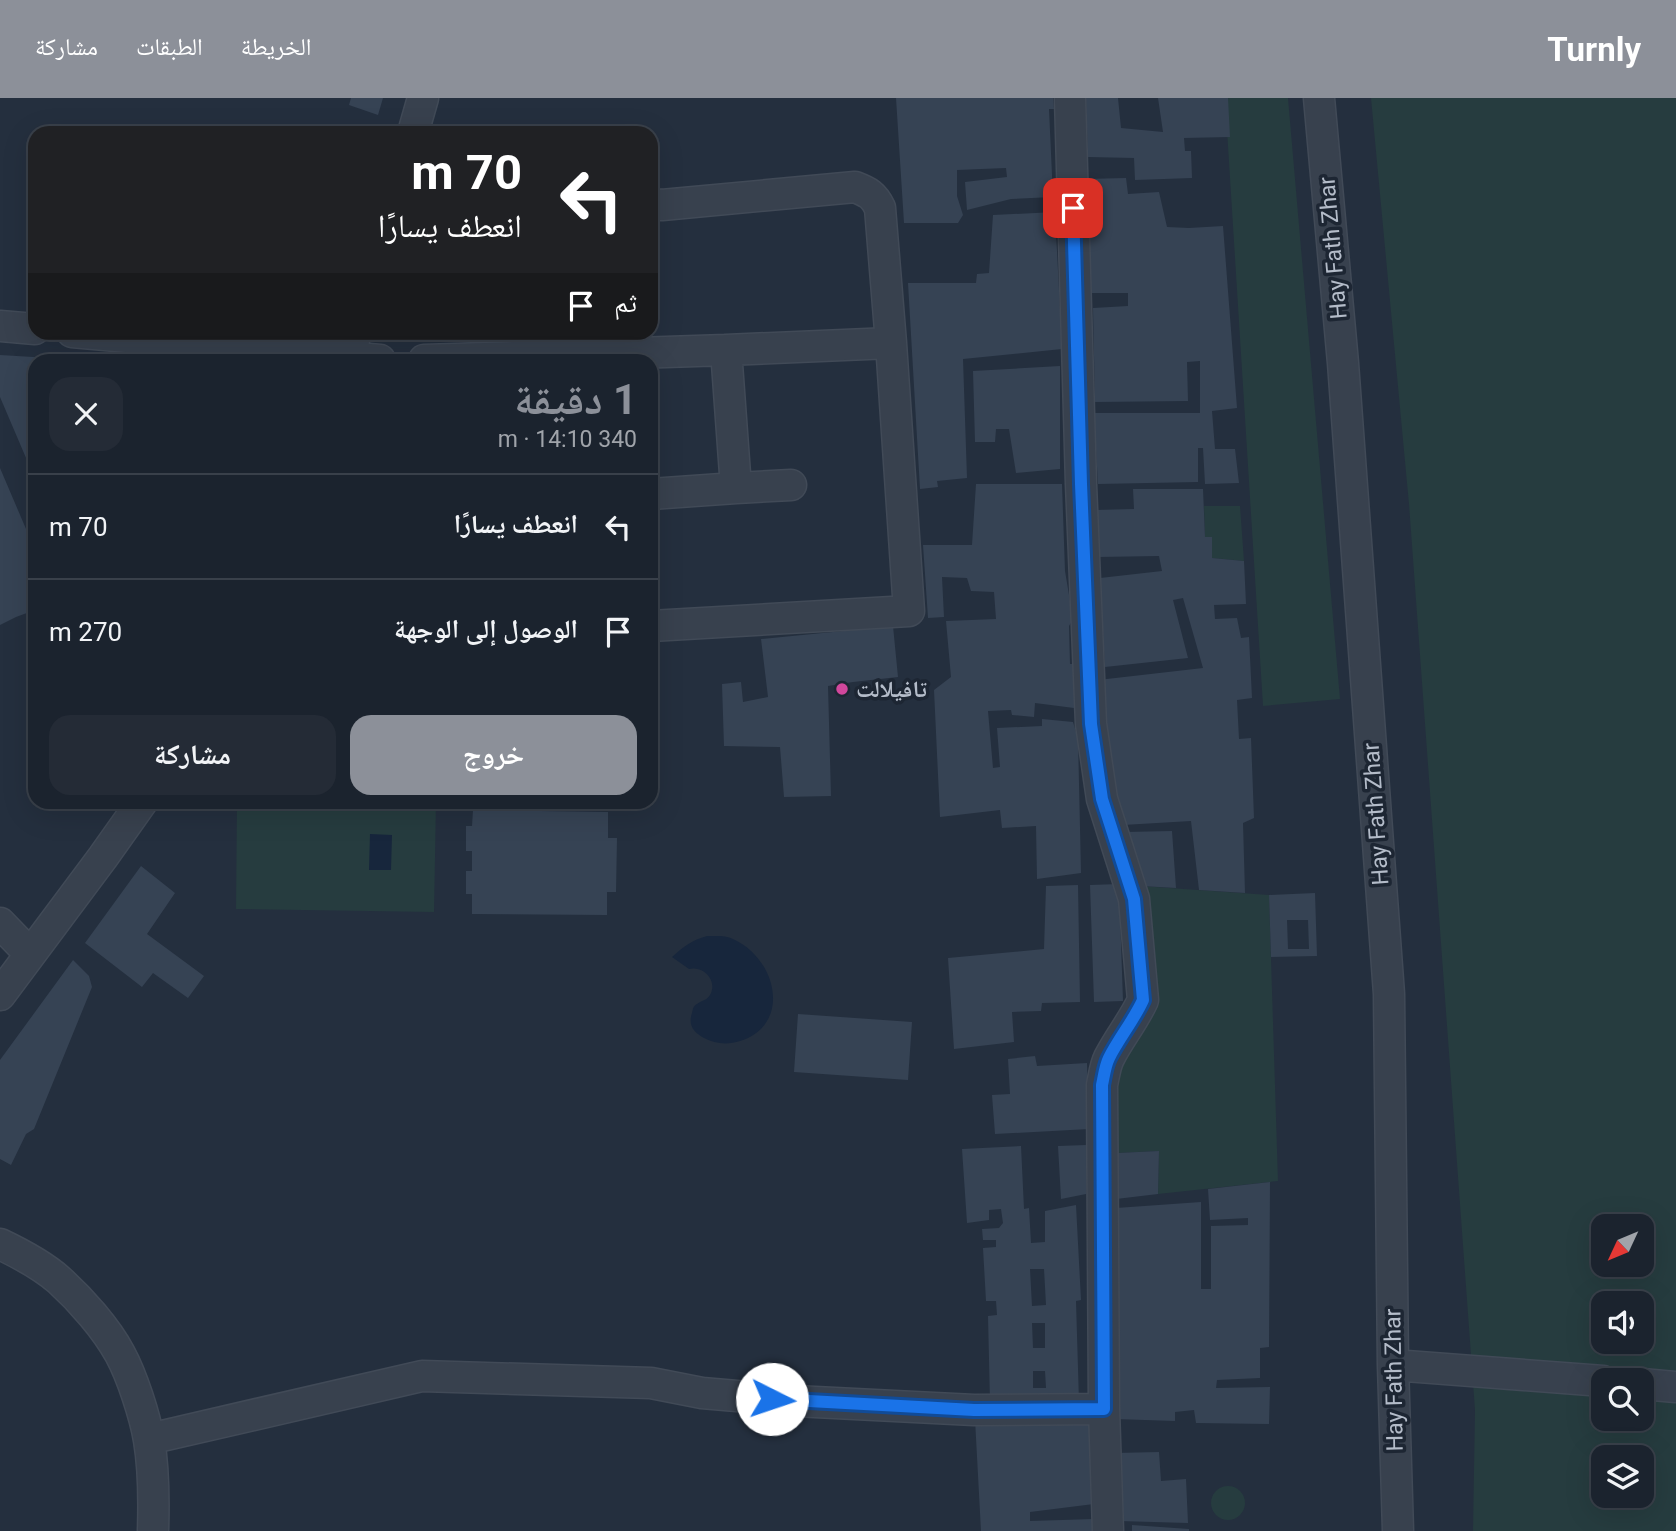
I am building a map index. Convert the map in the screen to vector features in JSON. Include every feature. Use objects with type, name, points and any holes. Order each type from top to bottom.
[{"type":"street","points":[[415,126],[423,98]]},
{"type":"street","points":[[1070,98],[1080,470],[1091,724],[1102,799],[1134,899],[1143,1000],[1107,1061],[1102,1085],[1104,1409],[1108,1531]]},
{"type":"street","name":"Hay Fath Zhar","points":[[1319,98],[1343,363],[1389,994],[1393,1365],[1398,1531]]},
{"type":"street","points":[[658,205],[855,187],[876,198],[880,208],[891,343],[909,611],[658,626]]},
{"type":"street","points":[[0,326],[28,328]]},
{"type":"street","points":[[196,340],[352,350]]},
{"type":"street","points":[[605,354],[891,343]]},
{"type":"street","points":[[726,350],[736,488]]},
{"type":"street","points":[[658,494],[791,485]]},
{"type":"street","points":[[0,995],[137,809]]},
{"type":"street","points":[[0,922],[30,954]]},
{"type":"street","points":[[0,1244],[24,1255],[59,1280],[92,1314],[121,1355],[138,1398],[149,1439],[154,1487],[153,1531]]},
{"type":"street","points":[[1393,1365],[1591,1380]]},
{"type":"street","points":[[149,1439],[422,1376],[651,1383],[702,1392],[795,1401],[974,1410],[1104,1409]]},
{"type":"street","points":[[1654,1385],[1676,1387]]},
{"type":"green space","points":[[1225,98],[1288,98],[1340,699],[1263,706]]},
{"type":"green space","points":[[1371,98],[1676,98],[1676,1531],[1473,1531],[1475,1410],[1409,504]]},
{"type":"green space","points":[[1204,506],[1240,506],[1244,561],[1212,558],[1211,537],[1205,537]]},
{"type":"green space","points":[[237,809],[436,809],[434,912],[236,909]]},
{"type":"green space","points":[[1141,886],[1269,895],[1278,1181],[1158,1194],[1159,1151],[1117,1153],[1118,1067],[1153,1008]]},
{"type":"green space","points":[[1228,1486],[1240,1491],[1245,1503],[1240,1515],[1228,1520],[1216,1515],[1211,1503],[1216,1491]]},
{"type":"water","points":[[370,834],[392,835],[391,870],[369,870]]},
{"type":"water","points":[[707,936],[730,938],[748,948],[768,975],[772,1006],[767,1021],[757,1033],[740,1041],[713,1042],[697,1033],[691,1025],[694,1007],[710,995],[711,980],[700,969],[689,969],[672,957],[688,944]]},
{"type":"building","points":[[351,98],[383,98],[378,115],[349,105]]},
{"type":"building","points":[[896,98],[1053,98],[1054,109],[1049,109],[1053,197],[1011,199],[967,210],[965,182],[1007,177],[1006,168],[957,170],[957,196],[963,215],[958,223],[904,223]]},
{"type":"building","points":[[1086,98],[1118,98],[1121,128],[1163,132],[1158,98],[1228,98],[1230,137],[1184,138],[1185,151],[1191,151],[1192,178],[1135,180],[1134,158],[1088,157]]},
{"type":"building","points":[[1126,178],[1128,194],[1159,192],[1167,227],[1223,226],[1237,408],[1212,411],[1215,449],[1235,449],[1239,483],[1205,484],[1203,448],[1198,448],[1198,482],[1098,484],[1094,413],[1200,413],[1200,361],[1187,362],[1188,401],[1095,402],[1093,308],[1128,306],[1128,293],[1090,293],[1085,179]]},
{"type":"building","points":[[1055,212],[1062,349],[963,359],[967,478],[937,481],[938,487],[920,489],[908,283],[976,283],[977,274],[989,273],[993,215]]},
{"type":"building","points":[[0,355],[28,357],[28,463],[0,397]]},
{"type":"building","points":[[1060,366],[1060,469],[1016,473],[1009,429],[996,429],[995,442],[975,442],[973,371]]},
{"type":"building","points":[[0,468],[28,534],[28,613],[0,625]]},
{"type":"building","points":[[976,484],[1062,484],[1065,571],[1073,619],[1069,626],[1070,664],[1075,664],[1074,708],[1035,703],[1034,717],[1012,715],[1011,710],[988,711],[993,768],[1000,767],[997,728],[1042,726],[1042,719],[1073,722],[1078,738],[1081,873],[1037,879],[1036,826],[1002,828],[1000,810],[940,817],[934,690],[951,677],[946,621],[996,619],[994,592],[971,591],[967,578],[942,577],[944,617],[928,618],[923,545],[972,545]]},
{"type":"building","points":[[1133,489],[1203,489],[1205,537],[1212,537],[1212,558],[1244,561],[1246,604],[1214,605],[1215,619],[1237,618],[1241,638],[1249,637],[1252,698],[1237,700],[1239,739],[1251,738],[1254,818],[1243,823],[1245,893],[1199,890],[1191,821],[1123,825],[1110,767],[1098,680],[1203,668],[1183,598],[1173,600],[1188,658],[1105,667],[1100,578],[1162,571],[1159,556],[1098,557],[1095,510],[1134,509]]},
{"type":"building","points":[[893,626],[898,677],[828,686],[831,796],[784,797],[780,747],[724,746],[722,684],[741,682],[743,702],[768,697],[761,639]]},
{"type":"building","points":[[473,810],[608,812],[608,838],[617,838],[616,892],[607,892],[607,915],[472,914],[472,894],[466,894],[466,871],[472,871],[472,851],[466,851],[466,826],[472,826]]},
{"type":"building","points":[[1172,831],[1176,888],[1141,886],[1125,832]]},
{"type":"building","points":[[141,866],[175,893],[147,934],[204,976],[188,998],[153,973],[142,987],[85,943]]},
{"type":"building","points":[[1119,884],[1123,1001],[1094,1002],[1090,885]]},
{"type":"building","points":[[1078,885],[1080,1002],[1042,1003],[1041,1011],[1012,1012],[1014,1042],[954,1049],[948,958],[1044,949],[1046,886]]},
{"type":"building","points":[[1315,893],[1317,956],[1271,957],[1269,895]],"holes":[[[1287,920],[1308,920],[1309,949],[1288,949]]]},
{"type":"building","points":[[73,960],[89,976],[92,987],[34,1129],[26,1134],[11,1165],[0,1159],[0,1060]]},
{"type":"building","points":[[798,1014],[912,1022],[908,1080],[794,1072]]},
{"type":"building","points":[[1035,1056],[1037,1066],[1087,1063],[1089,1129],[995,1134],[992,1095],[1010,1094],[1008,1059]]},
{"type":"building","points":[[1086,1145],[1086,1194],[1061,1199],[1058,1146]]},
{"type":"building","points":[[1021,1146],[1024,1209],[1029,1208],[1031,1243],[1045,1242],[1045,1211],[1076,1205],[1081,1300],[1076,1301],[1079,1402],[990,1402],[988,1316],[997,1315],[996,1301],[986,1301],[983,1248],[996,1247],[996,1240],[983,1240],[982,1229],[999,1228],[1003,1223],[1001,1209],[989,1210],[989,1220],[967,1223],[962,1149]],"holes":[[[1030,1269],[1044,1269],[1046,1305],[1032,1306]],[[1032,1323],[1045,1323],[1045,1348],[1033,1348]],[[1033,1371],[1045,1371],[1046,1388],[1033,1388]]]},
{"type":"building","points":[[1159,1151],[1158,1194],[1116,1199],[1117,1153]]},
{"type":"building","points":[[1270,1182],[1269,1347],[1260,1348],[1260,1378],[1217,1380],[1216,1388],[1270,1387],[1269,1424],[1196,1423],[1194,1410],[1175,1412],[1175,1421],[1115,1419],[1116,1208],[1201,1202],[1201,1289],[1211,1289],[1211,1226],[1248,1225],[1248,1218],[1210,1220],[1208,1189]]},
{"type":"building","points":[[975,1419],[1092,1420],[1094,1504],[1030,1512],[1030,1521],[1094,1519],[1094,1531],[981,1531]]},
{"type":"building","points":[[1159,1452],[1161,1481],[1186,1479],[1188,1523],[1119,1521],[1115,1453]]},
{"type":"building","points":[[1132,1525],[1189,1529],[1189,1531],[1132,1531]]},
{"type":"place","name":"تافيلالت","points":[[842,689]]},
{"type":"route","points":[[772,1399],[974,1410],[1104,1409],[1102,1085],[1107,1061],[1143,1000],[1134,899],[1102,799],[1091,724],[1073,208]]}]
